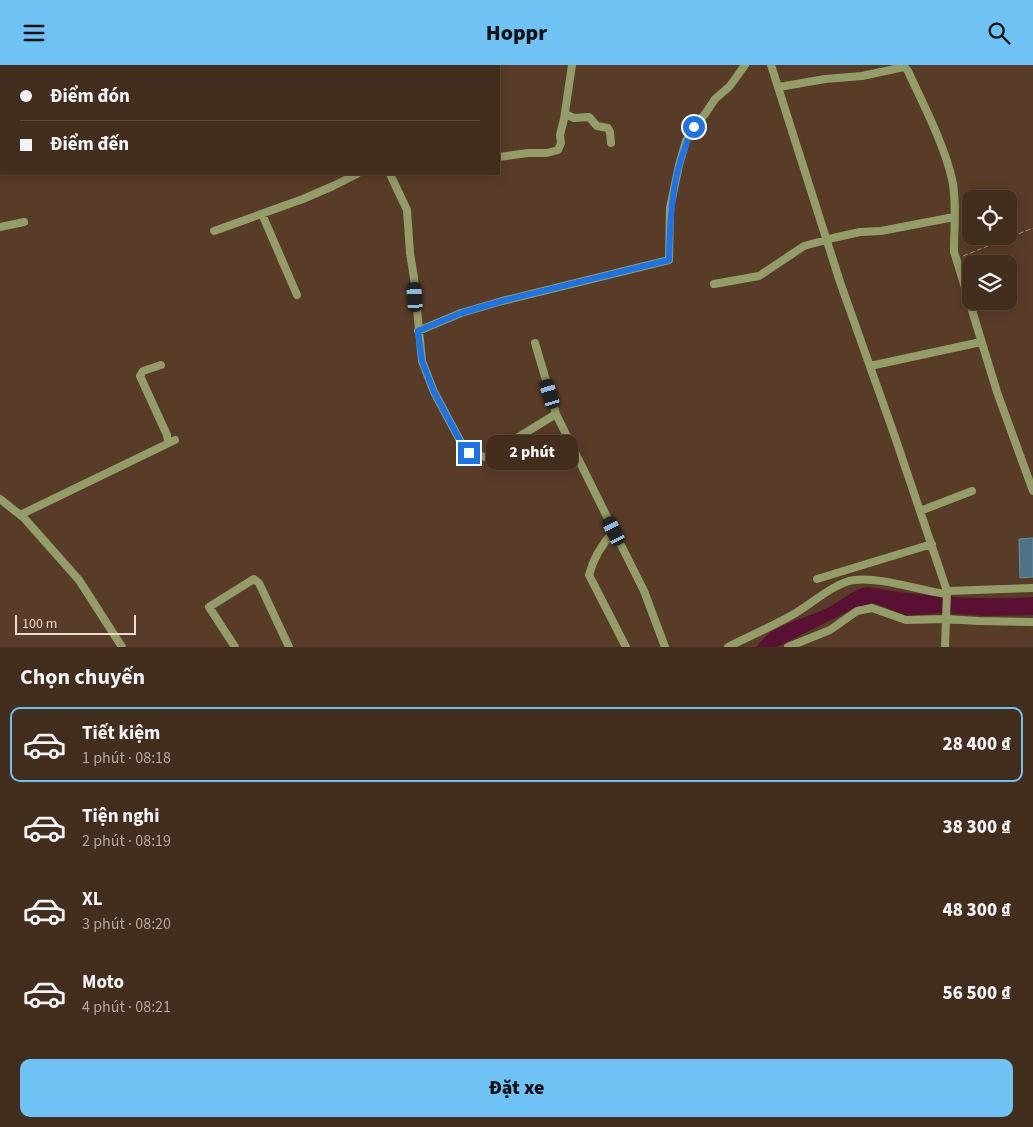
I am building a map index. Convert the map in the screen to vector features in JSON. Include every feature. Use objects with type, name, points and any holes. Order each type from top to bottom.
[{"type":"street","points":[[500,157],[528,153],[547,153],[558,150],[561,143],[560,135],[572,65]]},
{"type":"street","points":[[418,331],[461,313],[502,301],[669,260],[670,208],[686,141],[715,99],[730,86],[745,65]]},
{"type":"street","points":[[771,65],[827,240],[932,544],[946,593],[945,647]]},
{"type":"street","points":[[779,87],[825,79],[862,76],[904,66],[929,119],[952,178],[954,252],[997,392],[1033,491]]},
{"type":"street","points":[[565,114],[574,118],[589,117],[597,126],[608,128],[611,143]]},
{"type":"street","points":[[214,231],[333,186],[355,175]]},
{"type":"street","points":[[390,175],[407,210],[422,361],[434,392],[464,448],[469,453],[486,457],[556,414]]},
{"type":"street","points":[[262,214],[297,295]]},
{"type":"street","points":[[714,284],[759,275],[804,247],[845,234],[871,230],[881,231],[954,217]]},
{"type":"street","points":[[0,227],[24,222]]},
{"type":"street","points":[[535,343],[556,414],[644,591],[665,647]]},
{"type":"street","points":[[870,366],[981,343]]},
{"type":"street","points":[[20,515],[171,441],[140,376],[143,371],[162,365]]},
{"type":"street","points":[[920,511],[972,491]]},
{"type":"street","points":[[0,499],[20,515],[79,580],[122,647]]},
{"type":"street","points":[[614,531],[601,548],[591,566],[589,575],[626,647]]},
{"type":"street","points":[[817,579],[932,544]]},
{"type":"street","points":[[236,647],[209,607],[254,579],[259,583],[290,647]]},
{"type":"street","points":[[728,647],[794,614],[837,586],[853,580],[884,581],[922,591],[946,593],[1033,588]]},
{"type":"street","points":[[788,647],[830,630],[858,611],[872,608],[906,620],[946,618],[978,621],[1033,622]]},
{"type":"path","points":[[956,258],[1033,228]]},
{"type":"shaded area","points":[[868,587],[950,597],[1033,597],[1033,615],[988,616],[942,613],[907,616],[872,603],[853,609],[777,647],[756,647],[776,629],[821,611],[857,590]]},
{"type":"building","points":[[1033,538],[1033,577],[1020,578],[1019,539]]},
{"type":"route","points":[[469,453],[464,448],[434,392],[422,361],[418,331],[461,313],[502,301],[669,260],[670,208],[686,141],[694,127]]}]
